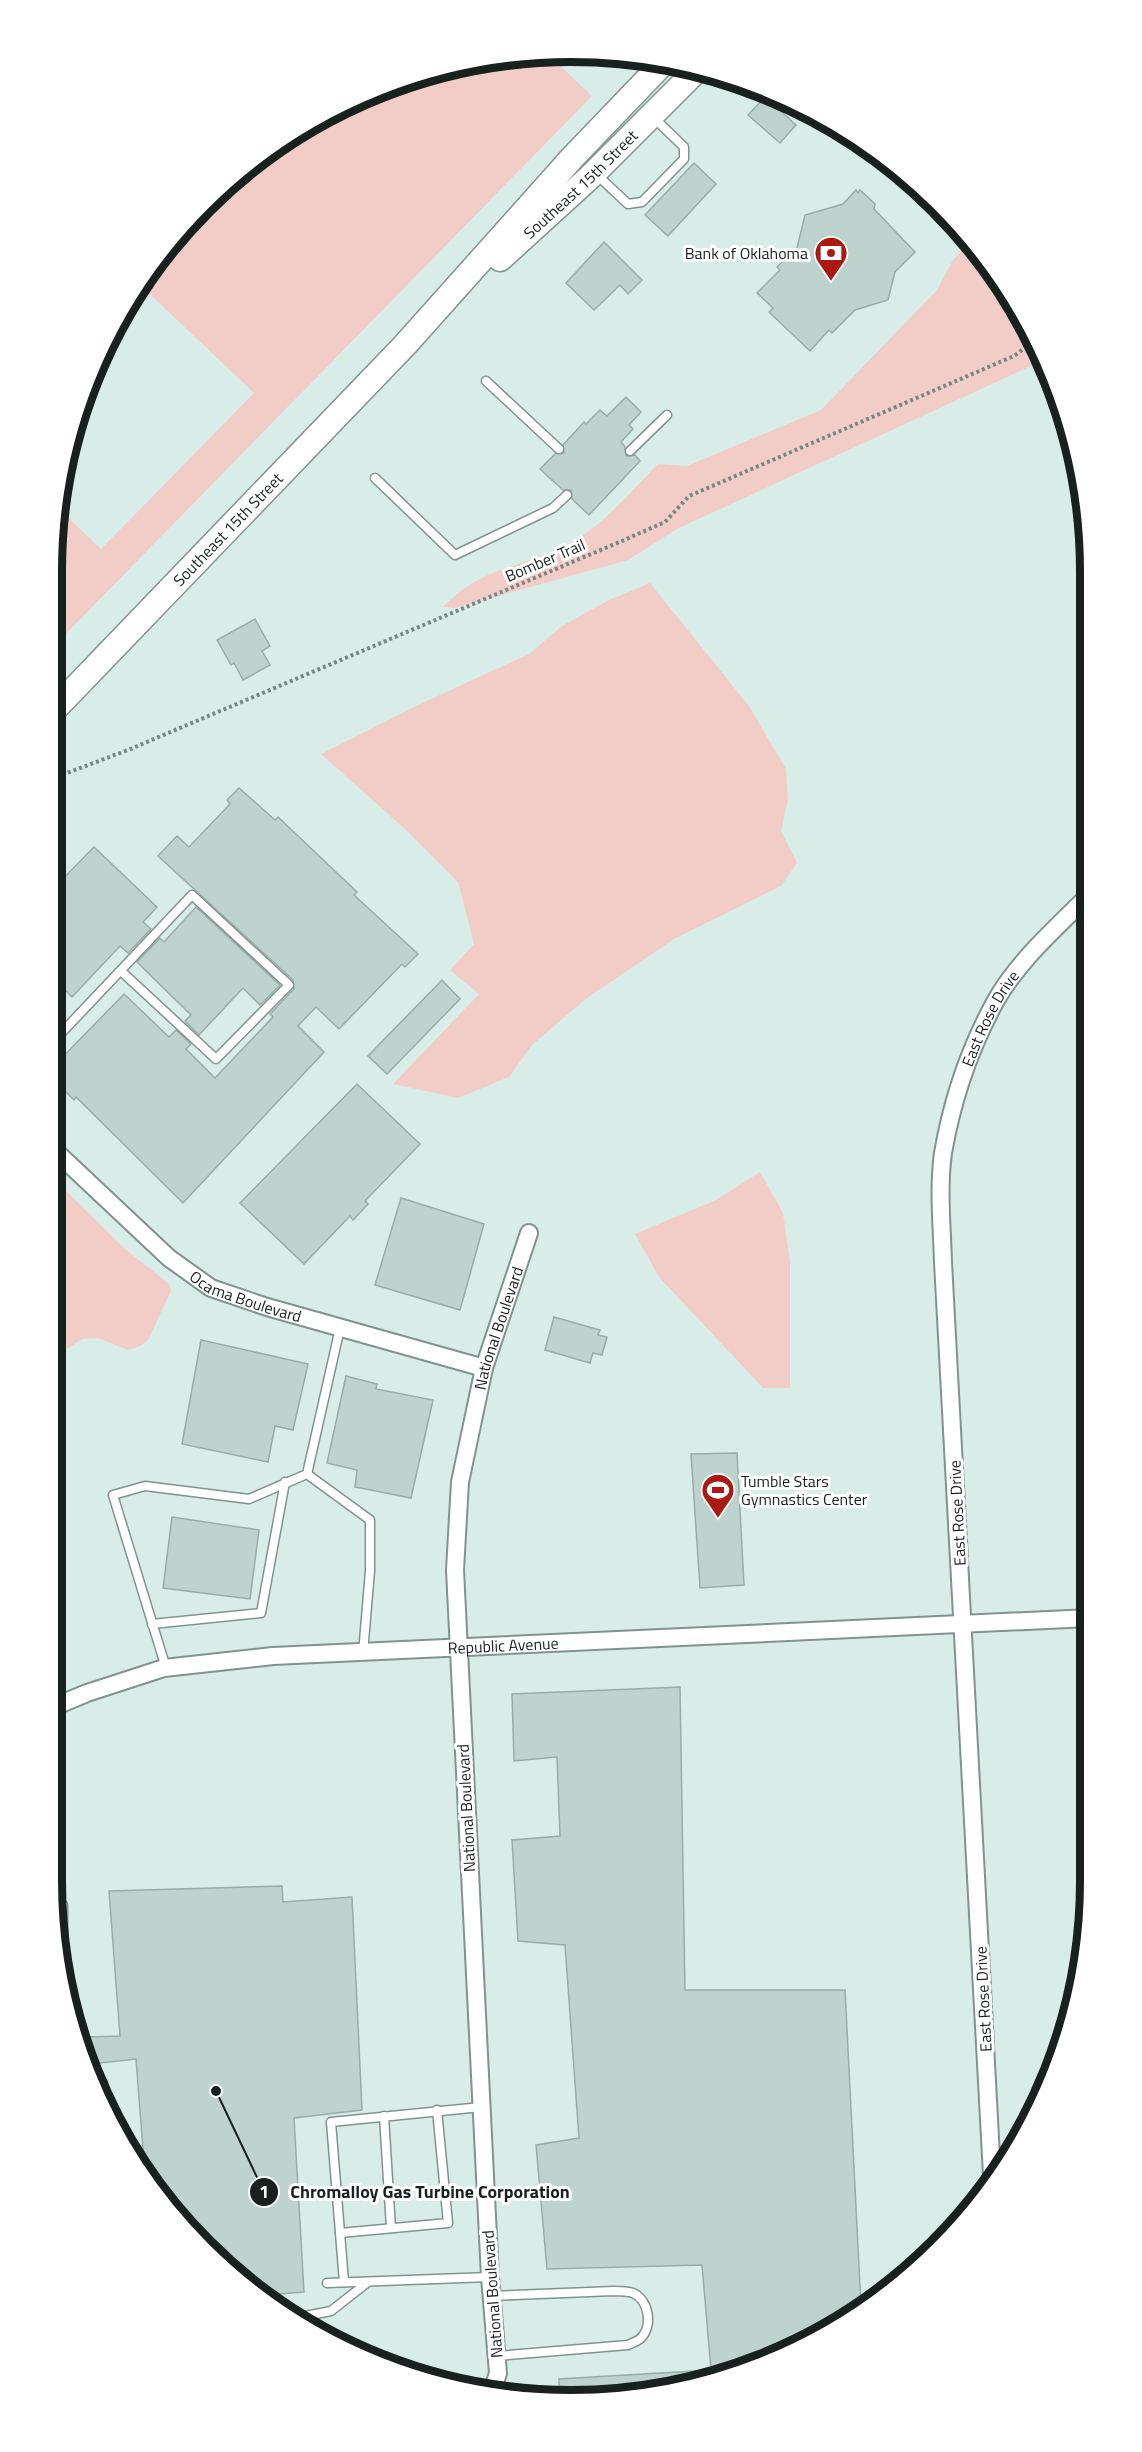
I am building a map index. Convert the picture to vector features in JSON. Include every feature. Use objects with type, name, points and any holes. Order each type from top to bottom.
[{"type":"main road","name":"Southeast 15th Street","points":[[62,702],[405,345],[572,158],[657,69]]},
{"type":"main road","name":"Southeast 15th Street","points":[[405,345],[594,173],[691,76]]},
{"type":"street","name":"East Rose Drive","points":[[992,2169],[940,1195],[943,1154],[956,1093],[995,1001],[1029,956],[1080,904]]},
{"type":"street","name":"Ocama Boulevard","points":[[62,1157],[169,1258],[211,1287],[340,1328],[484,1368]]},
{"type":"street","name":"National Boulevard","points":[[494,2384],[498,2373],[490,2277],[455,1570],[460,1482],[484,1368],[529,1233]]},
{"type":"street","name":"Republic Avenue","points":[[62,1703],[87,1693],[166,1668],[273,1656],[1080,1618]]},
{"type":"lane","points":[[594,173],[628,204],[642,202],[684,159],[684,147],[651,116]]},
{"type":"lane","points":[[486,381],[559,449]]},
{"type":"lane","points":[[630,451],[667,415]]},
{"type":"lane","points":[[375,478],[455,555],[554,508],[567,495]]},
{"type":"lane","points":[[62,1032],[121,970],[192,895],[289,985],[216,1059],[121,970]]},
{"type":"lane","points":[[307,1474],[340,1328]]},
{"type":"lane","points":[[166,1668],[113,1495],[145,1486],[249,1500],[307,1474]]},
{"type":"lane","points":[[307,1474],[370,1520],[370,1571],[363,1653]]},
{"type":"lane","points":[[152,1624],[261,1613],[285,1482]]},
{"type":"lane","points":[[63,1905],[63,1914]]},
{"type":"lane","points":[[344,2282],[332,2122],[481,2107]]},
{"type":"lane","points":[[340,2233],[448,2223],[437,2110]]},
{"type":"lane","points":[[384,2116],[391,2228]]},
{"type":"lane","points":[[327,2283],[490,2277]]},
{"type":"lane","points":[[306,2316],[331,2311],[369,2282]]},
{"type":"lane","points":[[492,2296],[614,2291],[632,2293],[640,2298],[647,2311],[648,2326],[640,2339],[628,2345],[497,2356]]},
{"type":"path","name":"Bomber Trail","points":[[62,775],[128,750],[665,522],[689,496],[1014,356],[1028,346]]},
{"type":"shaded area","points":[[557,62],[592,96],[62,638],[65,515],[101,549],[254,393],[146,290],[188,235],[235,188],[288,147],[316,130],[376,100],[439,79],[504,66]]},
{"type":"shaded area","points":[[964,248],[995,288],[1036,364],[677,529],[628,560],[455,608],[443,607],[457,594],[486,576],[565,546],[591,530],[658,464],[687,466],[821,410],[937,290],[953,260]]},
{"type":"shaded area","points":[[650,583],[749,706],[786,769],[788,800],[781,831],[797,863],[781,886],[674,939],[587,998],[532,1045],[509,1077],[458,1098],[393,1084],[479,994],[450,970],[474,944],[458,882],[405,829],[321,754],[416,706],[529,654],[562,626],[609,600]]},
{"type":"shaded area","points":[[760,1172],[783,1213],[790,1261],[790,1388],[763,1388],[659,1277],[635,1234],[716,1200]]},
{"type":"shaded area","points":[[62,1187],[125,1249],[169,1284],[171,1291],[148,1340],[140,1346],[128,1350],[98,1338],[82,1339],[62,1352]]},
{"type":"building","points":[[763,99],[771,102],[796,125],[780,143],[748,115]]},
{"type":"building","points":[[694,163],[716,184],[668,236],[645,215]]},
{"type":"building","name":"Bank of Oklahoma","points":[[856,190],[858,193],[860,190],[875,204],[874,209],[915,252],[895,272],[888,300],[855,310],[832,333],[829,330],[810,351],[769,312],[773,308],[757,293],[780,270],[777,267],[797,248],[805,215],[843,204]]},
{"type":"building","points":[[604,242],[642,280],[628,294],[620,285],[594,310],[566,283]]},
{"type":"building","points":[[626,397],[641,412],[629,425],[633,429],[621,442],[625,447],[626,456],[635,455],[640,461],[589,515],[572,499],[571,490],[563,490],[540,469],[555,454],[564,453],[563,445],[584,422],[586,424],[600,410],[607,416]]},
{"type":"building","points":[[255,619],[270,646],[262,651],[270,665],[243,680],[234,663],[231,665],[217,640]]},
{"type":"building","points":[[239,788],[275,820],[278,817],[357,892],[354,895],[418,954],[405,967],[402,964],[339,1029],[316,1007],[298,1026],[324,1052],[183,1203],[76,1097],[74,1100],[62,1088],[62,1058],[124,994],[169,1037],[176,1030],[191,1044],[186,1049],[215,1078],[273,1017],[270,1014],[294,989],[293,980],[158,856],[177,836],[189,847],[230,804],[227,800]]},
{"type":"building","points":[[94,847],[157,907],[143,922],[151,929],[128,953],[120,946],[72,997],[62,987],[62,880]]},
{"type":"building","points":[[196,907],[280,985],[260,1005],[243,988],[199,1035],[185,1021],[191,1015],[137,962],[160,938],[164,942]]},
{"type":"building","points":[[442,980],[460,999],[387,1074],[368,1056]]},
{"type":"building","points":[[357,1084],[420,1144],[365,1201],[368,1204],[353,1220],[350,1216],[304,1264],[240,1203]]},
{"type":"building","points":[[401,1198],[484,1224],[460,1310],[375,1285]]},
{"type":"building","points":[[554,1317],[600,1330],[598,1335],[607,1337],[602,1355],[593,1353],[590,1363],[545,1350]]},
{"type":"building","points":[[201,1340],[308,1364],[293,1430],[275,1426],[268,1462],[182,1444]]},
{"type":"building","points":[[346,1376],[377,1384],[376,1389],[433,1400],[411,1498],[355,1487],[357,1470],[327,1463]]},
{"type":"building","name":"Tumble Stars Gymnastics Center","points":[[737,1453],[744,1585],[700,1588],[691,1454]]},
{"type":"building","points":[[172,1517],[259,1530],[250,1599],[163,1588]]},
{"type":"building","points":[[680,1687],[685,1990],[845,1990],[861,2300],[826,2322],[766,2352],[703,2373],[638,2386],[559,2390],[559,2379],[711,2370],[702,2265],[547,2269],[536,2145],[579,2138],[565,1945],[518,1941],[512,1840],[560,1836],[557,1757],[514,1761],[512,1694]]},
{"type":"building","points":[[282,1886],[283,1902],[352,1897],[362,2110],[294,2118],[304,2292],[274,2294],[235,2264],[188,2217],[144,2159],[136,2059],[96,2063],[87,2037],[120,2036],[109,1891]]},
{"type":"place","name":"Bank of Oklahoma","points":[[831,282]]},
{"type":"place","name":"Tumble Stars Gymnastics Center","points":[[718,1519]]},
{"type":"place","name":"Chromalloy Gas Turbine Corporation","points":[[216,2091]]}]
